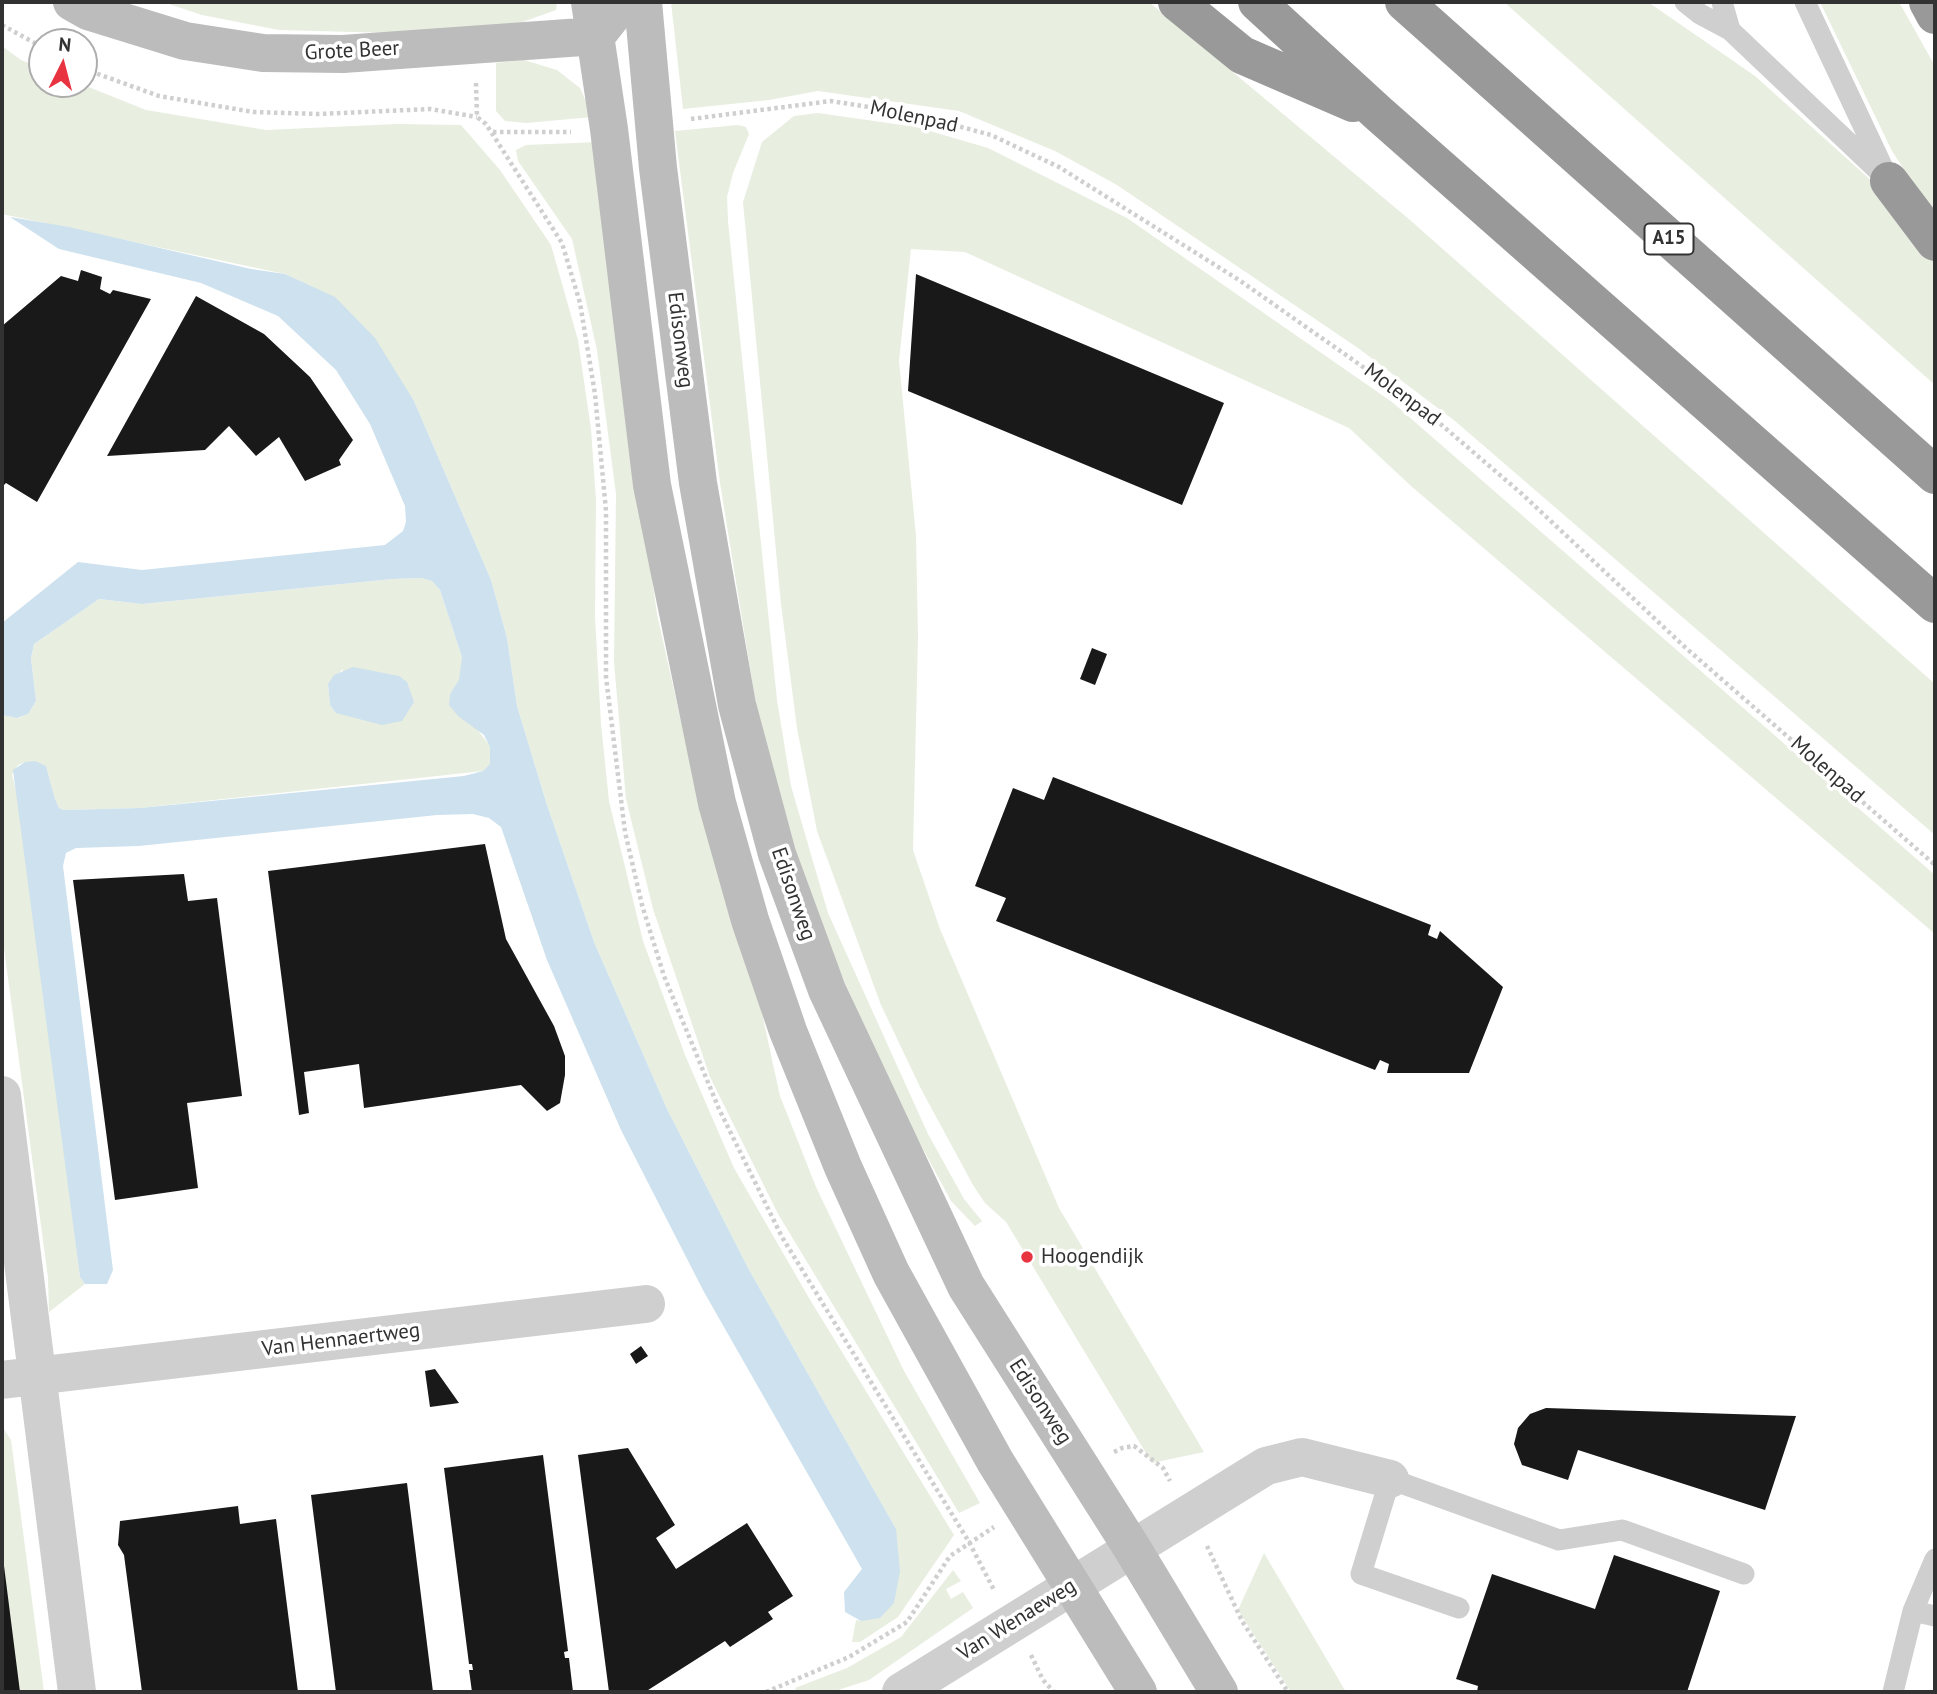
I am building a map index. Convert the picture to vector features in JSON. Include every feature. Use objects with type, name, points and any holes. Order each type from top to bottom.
[{"type":"highway","points":[[1177,2],[1241,55],[1378,113]]},
{"type":"highway","points":[[1257,2],[1378,113],[1935,604]]},
{"type":"highway","name":"A15","points":[[1404,2],[1935,475]]},
{"type":"highway","points":[[1928,2],[1935,15]]},
{"type":"highway","points":[[1889,181],[1935,242]]},
{"type":"main road","name":"Grote Beer","points":[[72,2],[88,11],[185,41],[263,53],[344,54],[593,19]]},
{"type":"main road","points":[[624,2],[593,19],[652,485],[717,803],[750,920],[788,1031],[843,1167],[891,1273],[995,1461],[1138,1692]]},
{"type":"main road","name":"Edisonweg","points":[[643,2],[658,169],[698,483],[737,705],[777,854],[827,990],[966,1286],[1132,1548],[1219,1692]]},
{"type":"street","points":[[2,1095],[19,1378],[77,1692]]},
{"type":"street","name":"Van Hennaertweg","points":[[19,1378],[646,1304]]},
{"type":"street","name":"Van Wenaeweg","points":[[901,1692],[1266,1466],[1302,1457],[1390,1479]]},
{"type":"lane","points":[[1685,2],[1700,14],[1730,30],[1889,181]]},
{"type":"lane","points":[[1722,2],[1730,30]]},
{"type":"lane","points":[[1805,2],[1889,181]]},
{"type":"lane","points":[[1459,1608],[1361,1574],[1390,1479],[1559,1540],[1622,1530],[1744,1574]]},
{"type":"lane","points":[[1893,1692],[1913,1611],[1935,1559]]},
{"type":"lane","points":[[1913,1611],[1935,1616]]},
{"type":"path","points":[[2,24],[28,39]]},
{"type":"path","points":[[98,74],[159,96],[253,112],[319,114],[430,109],[477,117]]},
{"type":"path","name":"Molenpad","points":[[772,108],[831,101],[914,114],[991,135],[1059,167],[1229,273],[1423,409],[1521,494],[1687,649],[1935,865]]},
{"type":"path","points":[[1134,1446],[1163,1468],[1214,1558],[1242,1621],[1288,1692]]},
{"type":"path","points":[[766,1692],[849,1657],[907,1622],[950,1556],[969,1542]]},
{"type":"shaded area","points":[[163,2],[557,2],[556,10],[517,24],[392,33],[279,30],[202,15]]},
{"type":"shaded area","points":[[671,2],[1149,2],[1410,220],[1935,684],[1935,835],[1455,421],[1358,348],[1117,185],[1055,151],[959,111],[818,91],[769,100],[683,109]]},
{"type":"shaded area","points":[[1504,2],[1648,2],[1755,76],[1874,183],[1935,250],[1935,385]]},
{"type":"shaded area","points":[[1820,2],[1899,2],[1935,66],[1935,217],[1892,151]]},
{"type":"shaded area","points":[[2,46],[28,63],[28,98],[98,98],[98,91],[146,110],[266,130],[397,124],[461,125],[500,170],[551,245],[578,340],[591,429],[596,500],[595,617],[601,724],[609,801],[643,941],[685,1055],[734,1168],[809,1298],[954,1535],[898,1617],[860,1642],[852,1642],[856,1620],[861,1621],[896,1529],[748,1268],[667,1109],[594,942],[546,802],[517,706],[507,638],[491,580],[414,401],[335,298],[285,274],[2,214]]},
{"type":"shaded area","points":[[524,60],[557,70],[580,88],[593,117],[526,123],[505,121],[496,111],[496,63]]},
{"type":"shaded area","points":[[818,113],[916,127],[988,148],[1127,218],[1392,402],[1935,875],[1935,934],[1411,486],[1349,428],[965,252],[911,249],[899,361],[916,536],[918,636],[913,850],[940,929],[1059,1208],[1204,1452],[1152,1463],[1006,1222],[985,1203],[973,1185],[921,1089],[881,1005],[817,831],[797,728],[781,604],[743,202],[762,142],[794,116]]},
{"type":"shaded area","points":[[738,125],[746,127],[749,134],[733,173],[727,197],[728,221],[777,700],[791,786],[828,913],[928,1134],[964,1199],[982,1221],[975,1226],[951,1201],[894,1095],[836,962],[798,860],[756,705],[720,483],[675,131]]},
{"type":"shaded area","points":[[599,142],[631,428],[657,614],[690,762],[746,940],[780,1096],[816,1187],[904,1371],[980,1503],[959,1513],[778,1214],[710,1077],[653,909],[626,799],[614,662],[616,494],[597,350],[572,239],[518,161],[516,150],[526,145]]},
{"type":"shaded area","points":[[421,578],[432,581],[440,590],[462,657],[460,680],[450,694],[458,716],[472,723],[491,747],[491,764],[483,771],[140,808],[64,810],[59,808],[55,799],[46,766],[25,762],[18,765],[12,775],[20,805],[80,1277],[85,1284],[49,1312],[48,1278],[2,933],[2,715],[18,718],[28,714],[36,701],[31,658],[34,644],[99,599],[142,604]],"holes":[[[343,669],[336,713],[330,705],[328,684]]]},
{"type":"shaded area","points":[[2,1426],[11,1440],[44,1692],[2,1692]]},
{"type":"shaded area","points":[[1264,1553],[1346,1692],[1291,1692],[1238,1610]]},
{"type":"shaded area","points":[[953,1570],[961,1581],[946,1589],[951,1599],[963,1592],[973,1608],[869,1680],[832,1692],[797,1692],[795,1688],[847,1668],[901,1637]]},
{"type":"water","points":[[10,217],[69,227],[251,269],[285,274],[335,297],[375,338],[414,401],[491,580],[507,638],[517,706],[546,802],[594,942],[667,1109],[748,1268],[896,1529],[900,1571],[894,1603],[880,1618],[861,1621],[845,1612],[844,1592],[862,1569],[704,1292],[621,1130],[547,960],[501,827],[489,818],[473,814],[437,815],[139,846],[76,848],[66,853],[63,866],[113,1270],[107,1284],[85,1284],[80,1277],[13,770],[25,762],[35,761],[46,766],[55,799],[59,808],[64,810],[140,808],[464,776],[483,771],[490,764],[490,747],[484,735],[458,716],[449,705],[450,694],[459,680],[462,657],[440,590],[432,581],[421,578],[142,604],[99,599],[34,644],[31,658],[36,701],[28,714],[17,718],[2,715],[2,623],[78,562],[142,570],[385,545],[403,531],[406,522],[405,506],[370,424],[336,370],[278,316],[201,283],[59,249]]},
{"type":"water","points":[[353,667],[399,676],[407,682],[414,702],[402,721],[382,725],[336,713],[330,705],[328,684],[334,675]]},
{"type":"building","points":[[81,270],[102,277],[100,289],[110,294],[113,290],[151,299],[37,502],[6,483],[2,487],[2,326],[61,276],[78,281]]},
{"type":"building","points":[[916,274],[1224,403],[1182,505],[908,391]]},
{"type":"building","points":[[196,296],[264,334],[310,377],[353,440],[339,460],[341,465],[305,481],[279,437],[256,456],[229,426],[205,450],[107,456]]},
{"type":"building","points":[[1092,648],[1107,654],[1095,685],[1080,679]]},
{"type":"building","points":[[1053,777],[1431,925],[1428,935],[1437,939],[1440,931],[1503,987],[1469,1073],[1387,1073],[1389,1064],[1380,1060],[1375,1070],[996,921],[1006,898],[975,886],[1013,788],[1044,800]]},
{"type":"building","points":[[485,844],[506,939],[554,1026],[565,1056],[560,1103],[547,1111],[521,1085],[364,1108],[359,1064],[304,1072],[309,1113],[299,1115],[268,871]]},
{"type":"building","points":[[184,874],[188,901],[217,898],[242,1096],[187,1103],[198,1188],[115,1200],[73,880]]},
{"type":"building","points":[[641,1346],[648,1356],[636,1364],[630,1354]]},
{"type":"building","points":[[435,1369],[459,1403],[430,1407],[425,1371]]},
{"type":"building","points":[[1546,1408],[1796,1416],[1765,1510],[1578,1450],[1568,1480],[1522,1465],[1514,1444],[1518,1428],[1530,1414]]},
{"type":"building","points":[[628,1448],[675,1525],[656,1538],[676,1569],[747,1523],[793,1596],[768,1612],[773,1619],[730,1647],[725,1641],[645,1692],[609,1692],[578,1455]]},
{"type":"building","points":[[543,1455],[568,1651],[564,1652],[565,1658],[569,1658],[573,1692],[472,1692],[469,1670],[473,1670],[472,1664],[469,1664],[444,1468]]},
{"type":"building","points":[[407,1483],[433,1692],[336,1692],[311,1495]]},
{"type":"building","points":[[238,1506],[240,1524],[276,1519],[298,1692],[142,1692],[124,1555],[118,1545],[120,1521]]},
{"type":"building","points":[[1614,1555],[1720,1591],[1687,1692],[1477,1692],[1478,1686],[1456,1679],[1492,1574],[1595,1609]]},
{"type":"building","points":[[3,1558],[20,1692],[2,1692]]},
{"type":"place","name":"Hoogendijk","points":[[1027,1257]]}]
